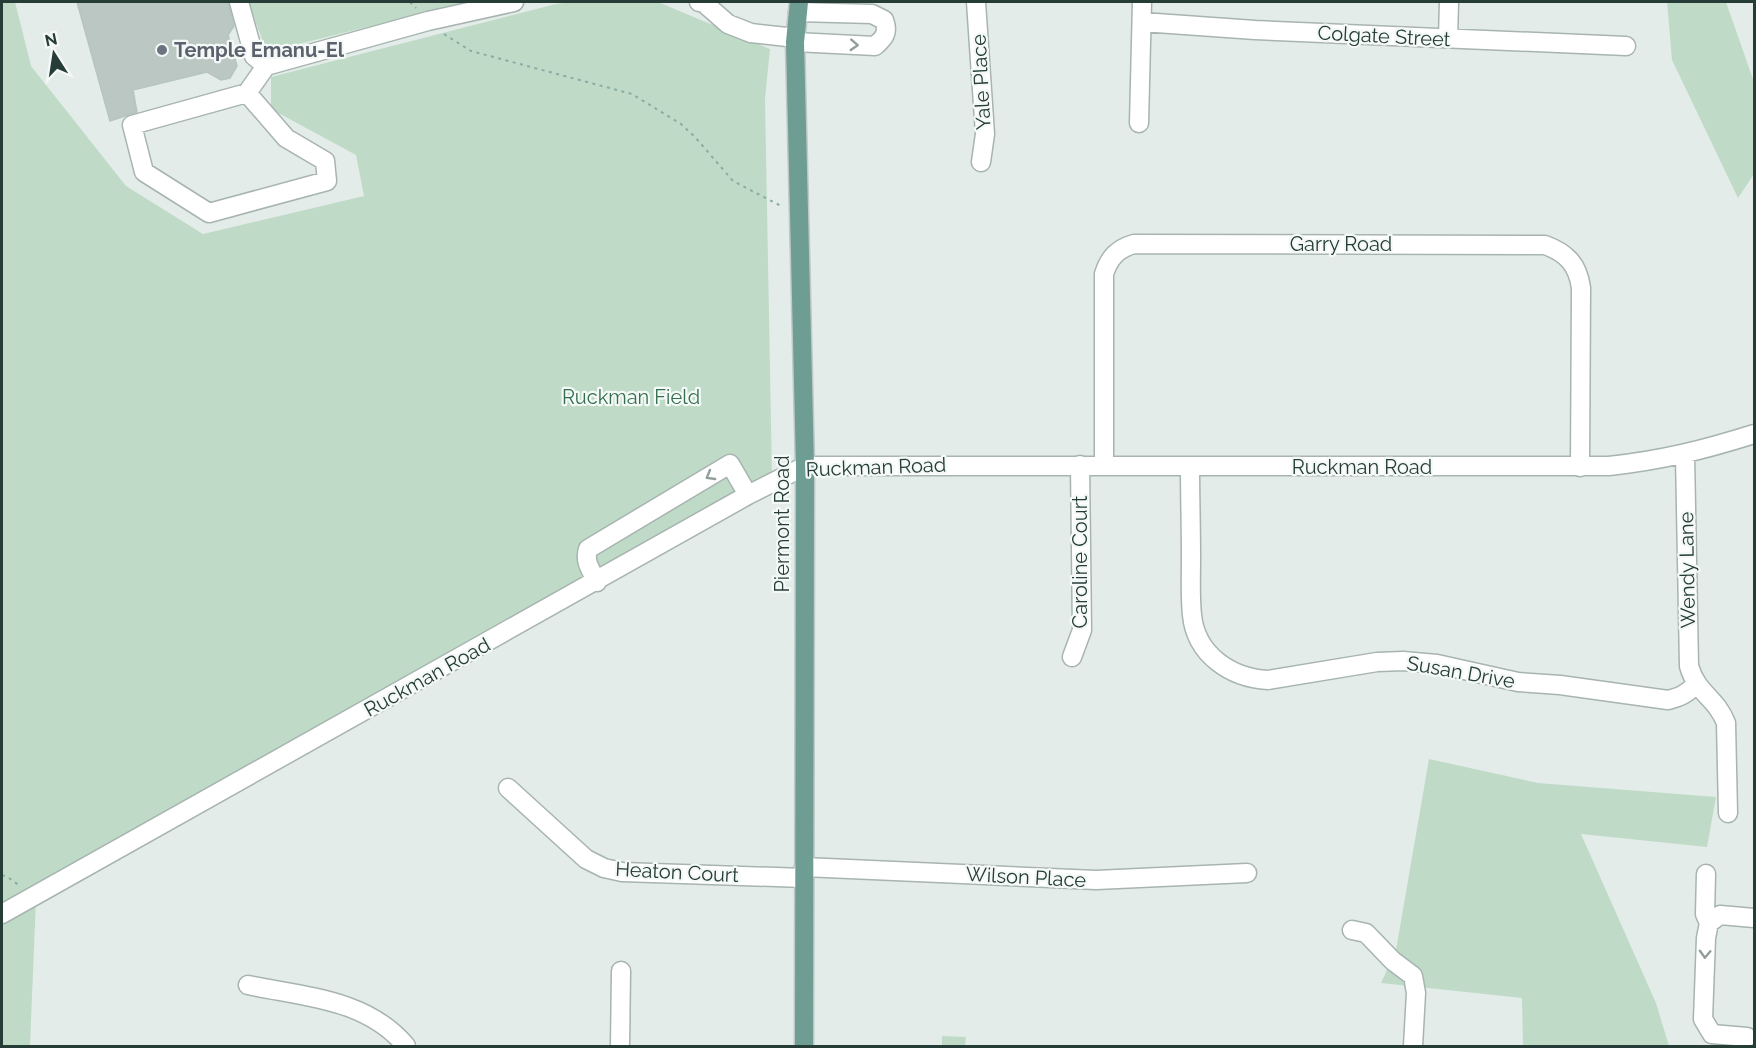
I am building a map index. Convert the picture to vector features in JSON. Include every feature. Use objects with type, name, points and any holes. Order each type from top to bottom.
[{"type":"main road","name":"Piermont Road","points":[[798,7],[796,40],[805,465],[804,1047]]},
{"type":"street","points":[[239,2],[254,56],[266,66]]},
{"type":"street","points":[[247,93],[286,138],[325,161],[327,180],[209,213],[144,172],[132,125],[247,93],[266,66],[428,21],[514,2]]},
{"type":"street","points":[[699,2],[704,3],[728,24],[751,33],[796,40],[875,46],[885,38],[887,29],[884,20],[872,14],[798,7]]},
{"type":"street","name":"Yale Place","points":[[976,2],[985,134],[981,162]]},
{"type":"street","points":[[1140,123],[1142,2]]},
{"type":"street","points":[[1448,38],[1449,2]]},
{"type":"street","name":"Colgate Street","points":[[1142,22],[1255,30],[1626,46]]},
{"type":"street","name":"Garry Road","points":[[1104,465],[1104,274],[1114,254],[1124,247],[1134,244],[1545,245],[1566,255],[1574,265],[1581,288],[1580,467]]},
{"type":"street","name":"Ruckman Road","points":[[2,914],[805,465],[1580,467],[1638,463],[1685,455],[1755,434]]},
{"type":"street","name":"Wendy Lane","points":[[1685,455],[1689,666],[1696,684]]},
{"type":"street","points":[[597,582],[587,562],[588,549],[730,464],[748,495]]},
{"type":"street","name":"Caroline Court","points":[[1072,657],[1083,630],[1080,465]]},
{"type":"street","name":"Susan Drive","points":[[1190,466],[1192,616],[1202,644],[1211,657],[1237,675],[1253,680],[1268,680],[1377,662],[1403,661],[1437,664],[1518,682],[1560,685],[1668,700],[1688,693],[1696,684]]},
{"type":"street","points":[[1696,684],[1722,712],[1726,723],[1728,813]]},
{"type":"street","name":"Heaton Court","points":[[508,788],[570,846],[586,859],[604,868],[622,872],[804,872]]},
{"type":"street","name":"Wilson Place","points":[[804,872],[1096,880],[1247,873]]},
{"type":"street","points":[[1706,874],[1705,914],[1709,923],[1706,938],[1702,1020],[1712,1034],[1750,1037]]},
{"type":"street","points":[[1709,923],[1720,915],[1755,918]]},
{"type":"street","points":[[1352,930],[1366,933],[1393,961],[1413,976],[1416,993],[1413,1047]]},
{"type":"street","points":[[620,1047],[621,971]]},
{"type":"street","points":[[248,985],[342,1004],[362,1011],[380,1021],[398,1036],[406,1047]]},
{"type":"path","points":[[428,21],[453,42],[471,51],[632,94],[681,124],[733,181],[799,216]]},
{"type":"path","points":[[2,875],[34,896]]},
{"type":"green space","name":"Ruckman Field","points":[[2,2],[15,2],[31,66],[126,186],[203,234],[364,196],[356,155],[271,109],[271,77],[556,4],[572,2],[658,2],[770,49],[765,99],[772,477],[36,899],[30,1046],[2,1046]]},
{"type":"green space","points":[[248,2],[467,2],[267,52]]},
{"type":"green space","points":[[1667,2],[1726,2],[1754,82],[1754,174],[1738,198],[1672,60]]},
{"type":"green space","points":[[1429,759],[1538,783],[1716,797],[1707,847],[1581,834],[1656,1003],[1669,1046],[1523,1046],[1522,998],[1381,983],[1396,950]]},
{"type":"green space","points":[[942,1036],[966,1037],[965,1046],[942,1046]]},
{"type":"building","name":"Temple Emanu-El","points":[[77,2],[228,2],[234,26],[228,35],[237,66],[230,78],[221,80],[207,72],[133,90],[137,112],[110,121]]},
{"type":"place","name":"Temple Emanu-El","points":[[162,50]]}]
